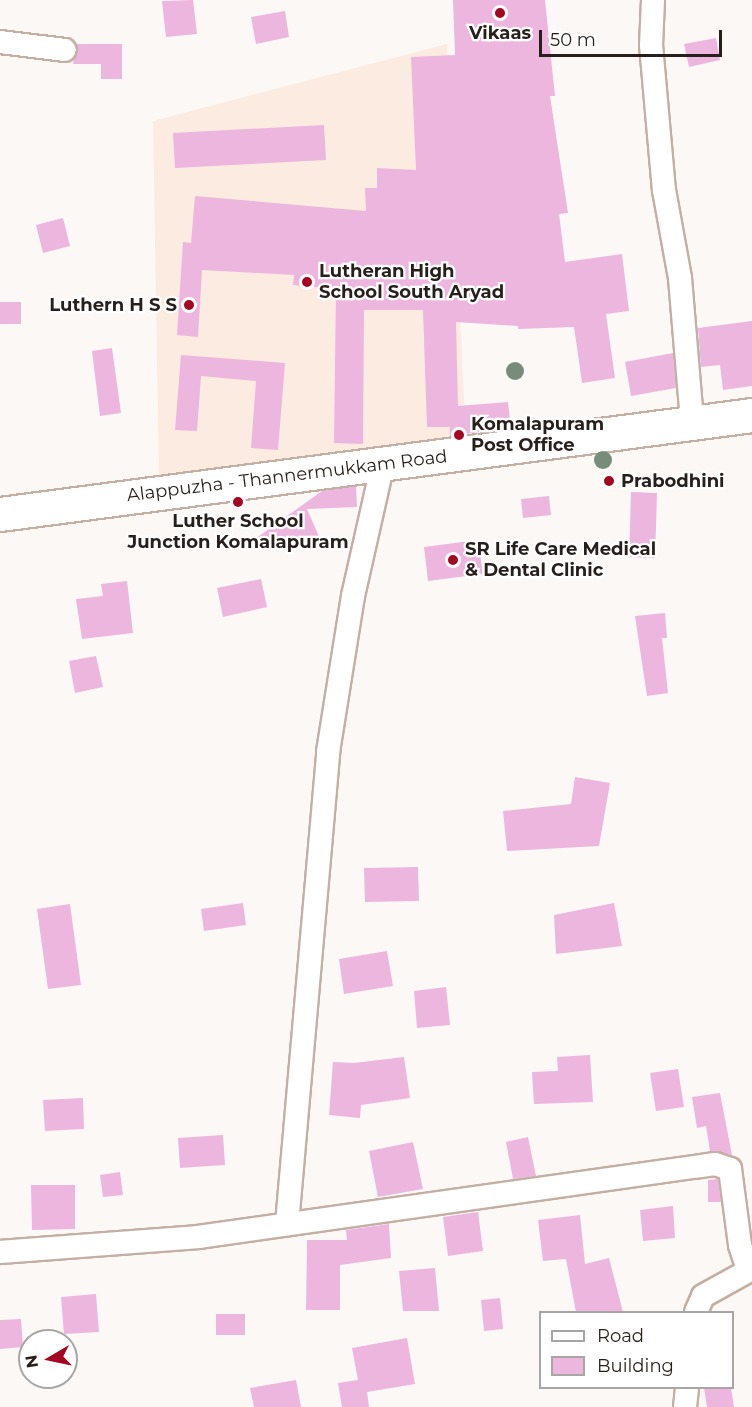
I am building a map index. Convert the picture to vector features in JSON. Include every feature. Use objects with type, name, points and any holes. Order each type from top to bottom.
[{"type":"main road","name":"Alappuzha - Thannermukkam Road","points":[[0,513],[692,421],[752,415]]},
{"type":"street","points":[[653,0],[651,45],[662,168],[680,278],[692,421]]},
{"type":"street","points":[[0,42],[65,50]]},
{"type":"street","points":[[287,1224],[328,752],[353,596],[383,463]]},
{"type":"street","points":[[0,1252],[198,1237],[715,1164],[730,1169],[741,1245],[750,1269],[703,1296],[696,1311]]},
{"type":"street","points":[[684,1407],[687,1389]]},
{"type":"shaded area","name":"Lutheran High School South Aryad","points":[[447,44],[466,442],[159,481],[153,121]]},
{"type":"building","points":[[193,0],[197,34],[166,37],[162,1]]},
{"type":"building","points":[[453,0],[545,0],[555,96],[550,96],[568,213],[559,214],[565,262],[622,254],[629,311],[606,314],[615,378],[582,383],[574,327],[518,329],[518,326],[456,322],[458,406],[508,402],[511,428],[450,436],[450,427],[427,427],[423,310],[364,310],[363,444],[334,443],[336,289],[293,285],[294,275],[202,270],[198,337],[177,335],[183,242],[191,243],[195,196],[366,211],[365,188],[377,188],[377,168],[416,170],[411,57],[455,55]]},
{"type":"building","points":[[285,11],[289,37],[256,44],[251,17]]},
{"type":"building","points":[[716,38],[720,60],[689,67],[684,44]]},
{"type":"building","points":[[77,44],[122,44],[122,79],[101,79],[101,64],[73,64]]},
{"type":"building","points":[[324,125],[326,160],[175,168],[173,133]]},
{"type":"building","points":[[63,218],[70,246],[43,253],[36,225]]},
{"type":"building","points":[[0,302],[21,302],[21,324],[0,324]]},
{"type":"building","points":[[752,321],[752,386],[723,390],[720,365],[701,367],[698,328]]},
{"type":"building","points":[[112,348],[121,413],[100,416],[92,351]]},
{"type":"building","points":[[673,353],[676,388],[631,396],[625,362]]},
{"type":"building","points":[[181,355],[285,363],[278,450],[251,448],[256,381],[201,376],[197,431],[175,430]]},
{"type":"building","points":[[356,486],[357,507],[307,509],[324,548],[241,549],[322,491]]},
{"type":"building","points":[[631,492],[657,493],[655,558],[629,557]]},
{"type":"building","points":[[549,496],[551,515],[523,518],[521,499]]},
{"type":"building","name":"SR Life Care Medical & Dental Clinic","points":[[478,540],[483,574],[428,581],[424,547]]},
{"type":"building","points":[[261,579],[267,607],[223,617],[217,588]]},
{"type":"building","points":[[127,581],[133,633],[82,639],[76,599],[103,596],[101,584]]},
{"type":"building","points":[[665,613],[667,638],[662,638],[668,693],[647,696],[635,616]]},
{"type":"building","points":[[96,656],[103,687],[75,693],[69,661]]},
{"type":"building","points":[[575,777],[610,783],[599,846],[507,851],[503,811],[571,804]]},
{"type":"building","points":[[418,867],[419,901],[365,902],[364,868]]},
{"type":"building","points":[[243,903],[246,925],[204,931],[201,909]]},
{"type":"building","points":[[614,903],[622,946],[556,954],[554,915]]},
{"type":"building","points":[[70,904],[81,985],[48,989],[37,909]]},
{"type":"building","points":[[387,951],[393,986],[344,994],[339,959]]},
{"type":"building","points":[[446,987],[450,1025],[417,1028],[414,991]]},
{"type":"building","points":[[590,1055],[593,1102],[534,1104],[532,1072],[558,1071],[557,1057]]},
{"type":"building","points":[[404,1057],[410,1098],[361,1105],[360,1118],[329,1115],[333,1062],[354,1063]]},
{"type":"building","points":[[678,1069],[684,1107],[656,1111],[650,1073]]},
{"type":"building","points":[[720,1093],[732,1155],[710,1151],[706,1126],[697,1128],[692,1097]]},
{"type":"building","points":[[83,1098],[84,1129],[45,1131],[43,1100]]},
{"type":"building","points":[[223,1135],[225,1165],[180,1168],[178,1138]]},
{"type":"building","points":[[528,1137],[536,1176],[513,1179],[506,1142]]},
{"type":"building","points":[[413,1142],[423,1189],[378,1197],[369,1151]]},
{"type":"building","points":[[120,1172],[123,1195],[103,1197],[100,1175]]},
{"type":"building","points":[[718,1179],[721,1202],[708,1202],[708,1180]]},
{"type":"building","points":[[31,1185],[75,1185],[75,1229],[32,1230]]},
{"type":"building","points":[[673,1206],[675,1238],[643,1241],[640,1210]]},
{"type":"building","points":[[478,1212],[483,1251],[448,1256],[443,1217]]},
{"type":"building","points":[[580,1215],[585,1264],[609,1258],[623,1311],[576,1311],[566,1259],[543,1261],[538,1220]]},
{"type":"building","points":[[389,1224],[391,1258],[340,1265],[340,1310],[306,1310],[307,1240],[347,1240],[346,1230]]},
{"type":"building","points":[[435,1268],[439,1311],[403,1311],[399,1271]]},
{"type":"building","points":[[96,1294],[99,1332],[78,1333],[78,1329],[64,1329],[61,1297]]},
{"type":"building","points":[[500,1298],[503,1329],[484,1331],[481,1300]]},
{"type":"building","points":[[216,1314],[245,1314],[245,1335],[216,1335]]},
{"type":"building","points":[[21,1319],[22,1329],[18,1329],[18,1347],[0,1349],[0,1320]]},
{"type":"building","points":[[407,1338],[415,1384],[367,1392],[369,1407],[342,1407],[338,1383],[358,1380],[352,1348]]},
{"type":"building","points":[[296,1380],[301,1407],[254,1407],[250,1388]]},
{"type":"building","points":[[704,1389],[731,1389],[734,1407],[707,1407]]},
{"type":"place","name":"Vikaas","points":[[500,13]]},
{"type":"place","name":"Lutheran High School South Aryad","points":[[307,282]]},
{"type":"place","name":"Luthern H S S","points":[[189,305]]},
{"type":"place","name":"Komalapuram Post Office","points":[[459,435]]},
{"type":"place","name":"Prabodhini","points":[[609,481]]},
{"type":"place","name":"Luther School Junction Komalapuram","points":[[238,502]]},
{"type":"place","name":"SR Life Care Medical & Dental Clinic","points":[[453,560]]}]
